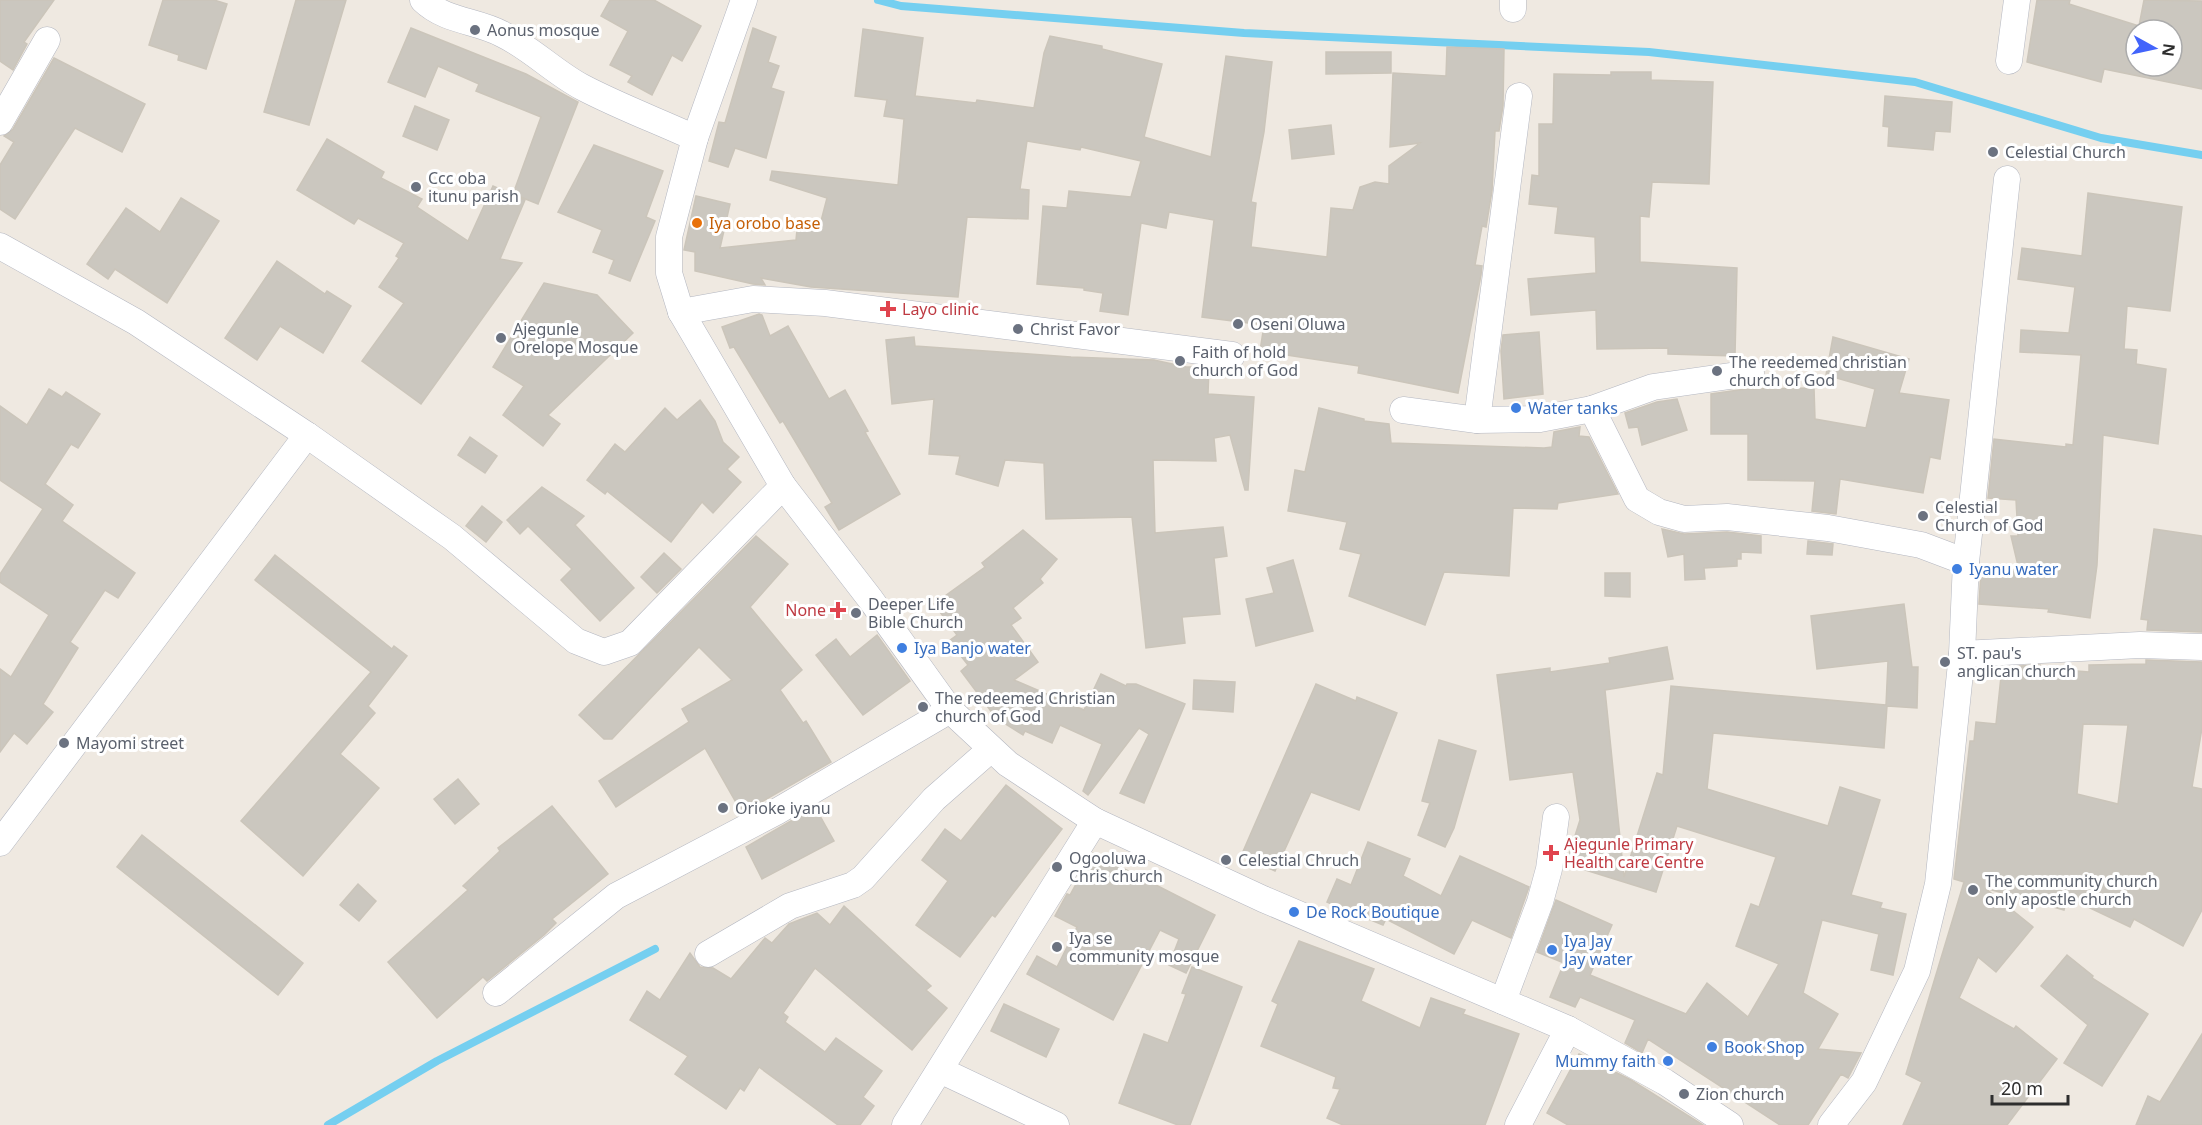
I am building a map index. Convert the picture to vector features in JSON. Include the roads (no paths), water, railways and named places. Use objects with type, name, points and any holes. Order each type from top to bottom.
[{"type":"street","points":[[423,0],[446,16],[502,33],[582,87],[695,138]]},
{"type":"street","points":[[744,0],[695,138],[669,237],[669,273],[681,312],[783,486],[872,600],[950,710],[1008,765],[1095,821],[1263,899],[1568,1029],[1665,1082],[1730,1125]]},
{"type":"street","points":[[2009,61],[2018,0]]},
{"type":"street","points":[[0,122],[47,40]]},
{"type":"street","points":[[1477,420],[1519,96]]},
{"type":"street","points":[[1832,1125],[1863,1082],[1917,971],[1938,884],[1962,654],[1966,562],[2007,179]]},
{"type":"street","points":[[0,246],[136,322],[307,435],[452,537],[576,641],[604,652],[630,643],[783,486]]},
{"type":"street","points":[[681,312],[753,298],[825,303],[1232,355]]},
{"type":"street","points":[[1402,410],[1477,420],[1540,419],[1592,409],[1653,387],[1751,373]]},
{"type":"street","points":[[1592,409],[1637,499],[1659,512],[1684,519],[1727,517],[1828,528],[1921,545],[1966,562]]},
{"type":"street","points":[[0,843],[307,435]]},
{"type":"street","points":[[1962,654],[2140,645],[2202,647]]},
{"type":"street","points":[[496,993],[616,896],[776,812],[950,710]]},
{"type":"street","points":[[708,954],[790,906],[853,885],[863,878],[934,800],[991,749]]},
{"type":"street","points":[[1503,1001],[1540,902],[1549,869],[1556,817]]},
{"type":"street","points":[[905,1125],[1095,821]]},
{"type":"street","points":[[1518,1125],[1568,1029]]},
{"type":"street","points":[[939,1070],[1056,1125]]},
{"type":"waterway","points":[[878,0],[901,6],[1244,33],[1649,52],[1915,82],[2101,138],[2202,155]]},
{"type":"waterway","points":[[328,1125],[437,1061],[655,949]]},
{"type":"place","name":"Aonus mosque","points":[[475,30]]},
{"type":"place","name":"Celestial Church","points":[[1993,152]]},
{"type":"place","name":"Ccc oba itunu parish","points":[[416,187]]},
{"type":"place","name":"Iya orobo base","points":[[697,223]]},
{"type":"place","name":"Layo clinic","points":[[888,309]]},
{"type":"place","name":"Oseni Oluwa","points":[[1238,324]]},
{"type":"place","name":"Christ Favor","points":[[1018,329]]},
{"type":"place","name":"Ajegunle Orelope Mosque","points":[[501,338]]},
{"type":"place","name":"Faith of hold church of God","points":[[1180,361]]},
{"type":"place","name":"The reedemed christian church of God","points":[[1717,371]]},
{"type":"place","name":"Water tanks","points":[[1516,408]]},
{"type":"place","name":"Celestial Church of God","points":[[1923,516]]},
{"type":"place","name":"Iyanu water","points":[[1957,569]]},
{"type":"place","name":"None","points":[[838,610]]},
{"type":"place","name":"Deeper Life Bible Church","points":[[856,613]]},
{"type":"place","name":"Iya Banjo water","points":[[902,648]]},
{"type":"place","name":"ST. pau's anglican church","points":[[1945,662]]},
{"type":"place","name":"The redeemed Christian church of God","points":[[923,707]]},
{"type":"place","name":"Mayomi street","points":[[64,743]]},
{"type":"place","name":"Orioke iyanu","points":[[723,808]]},
{"type":"place","name":"Ajegunle Primary Health care Centre","points":[[1551,853]]},
{"type":"place","name":"Celestial Chruch","points":[[1226,860]]},
{"type":"place","name":"Ogooluwa Chris church","points":[[1057,867]]},
{"type":"place","name":"The community church only apostle church","points":[[1973,890]]},
{"type":"place","name":"De Rock Boutique","points":[[1294,912]]},
{"type":"place","name":"Iya se community mosque","points":[[1057,947]]},
{"type":"place","name":"Iya Jay Jay water","points":[[1552,950]]},
{"type":"place","name":"Book Shop","points":[[1712,1047]]},
{"type":"place","name":"Mummy faith","points":[[1668,1061]]},
{"type":"place","name":"Zion church","points":[[1684,1094]]}]
